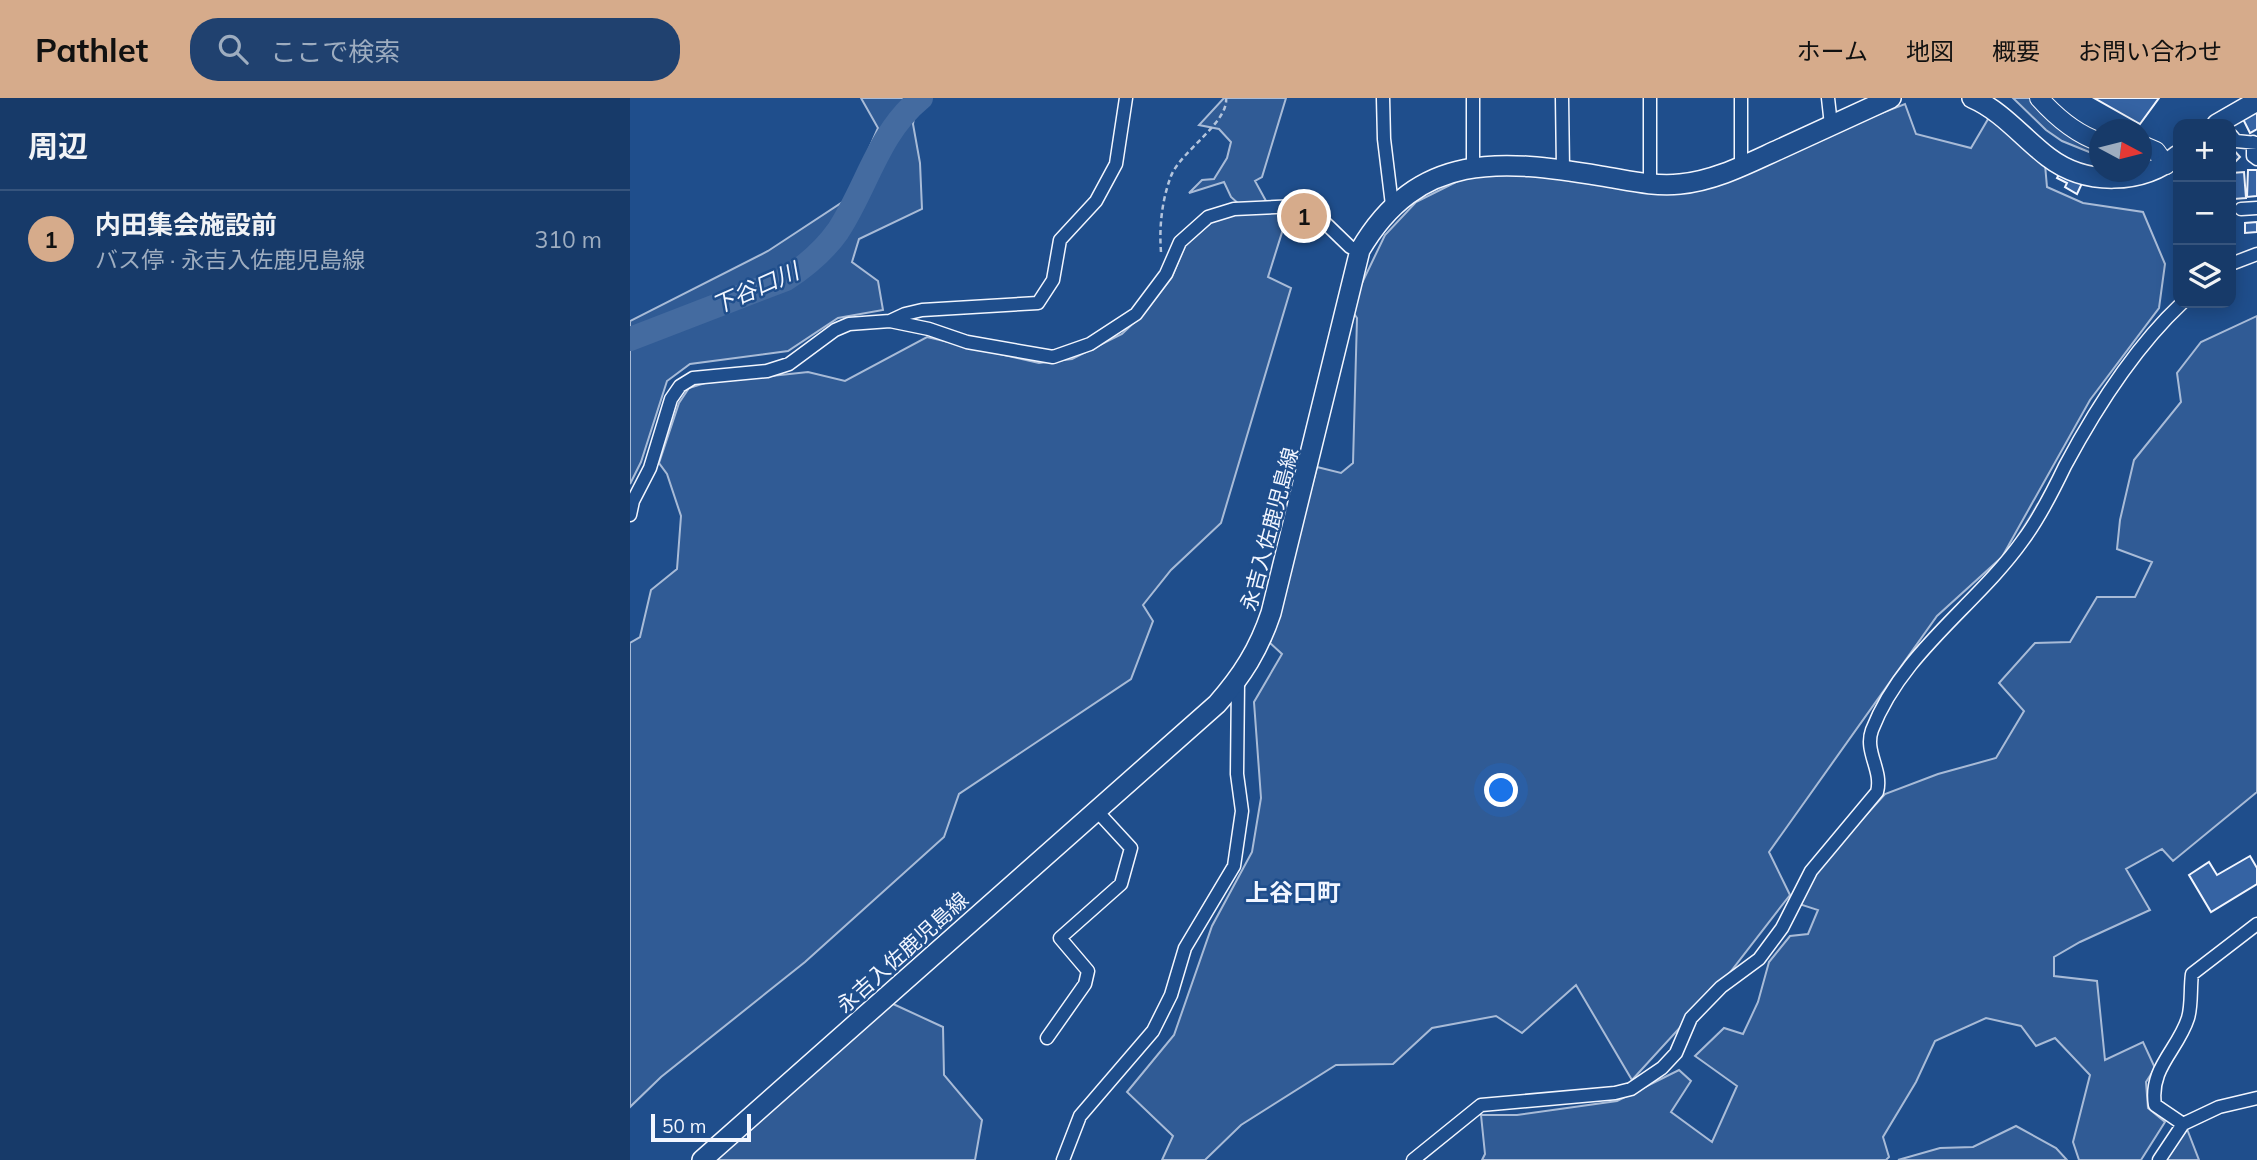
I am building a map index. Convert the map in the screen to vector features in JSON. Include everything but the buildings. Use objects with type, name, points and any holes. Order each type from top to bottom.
[{"type":"main road","name":"永吉入佐鹿児島線","points":[[702,1160],[1217,704],[1238,681],[1263,638],[1271,614],[1360,250],[1374,226],[1392,205],[1415,187],[1434,178],[1472,166],[1496,164],[1563,169],[1650,184],[1680,184],[1741,167],[1891,98]]},
{"type":"main road","points":[[1972,98],[1993,109],[2050,159],[2075,171],[2122,178],[2143,175],[2172,160]]},
{"type":"main road","points":[[2039,98],[2052,112],[2089,138]]},
{"type":"main road","points":[[2232,119],[2257,101]]},
{"type":"main road","points":[[2152,149],[2172,160]]},
{"type":"street","points":[[630,515],[632,501],[650,468],[671,399],[680,386],[692,378],[789,364],[822,338],[842,327],[890,321],[922,310],[1038,303],[1053,281],[1060,240],[1096,201],[1116,164],[1126,98]]},
{"type":"street","points":[[1383,98],[1384,139],[1392,205]]},
{"type":"street","points":[[1472,166],[1473,98]]},
{"type":"street","points":[[1563,98],[1563,169]]},
{"type":"street","points":[[1650,98],[1650,184]]},
{"type":"street","points":[[1741,98],[1741,167]]},
{"type":"street","points":[[1828,98],[1831,125]]},
{"type":"street","points":[[2236,141],[2255,142],[2253,156],[2257,159]]},
{"type":"street","points":[[890,321],[929,329],[967,342],[1053,357],[1090,344],[1116,330],[1136,314],[1164,277],[1180,242],[1208,217],[1234,209],[1297,206],[1319,217],[1350,247],[1360,250]]},
{"type":"street","points":[[2241,209],[2257,208]]},
{"type":"street","points":[[2236,262],[2257,254]]},
{"type":"street","points":[[1413,1160],[1481,1105],[1631,1089],[1662,1068],[1676,1053],[1691,1018],[1721,987],[1759,959],[1782,928],[1811,871],[1877,792],[1880,781],[1869,741],[1877,719],[1899,683],[1943,626],[2022,541],[2055,489],[2100,405],[2164,320],[2177,308]]},
{"type":"street","points":[[1063,1160],[1080,1116],[1153,1031],[1171,995],[1185,948],[1234,866],[1242,811],[1237,774],[1238,681]]},
{"type":"street","points":[[1047,1038],[1085,984],[1088,971],[1060,938],[1121,884],[1131,848],[1096,810]]},
{"type":"street","points":[[2183,1124],[2155,1105],[2153,1091],[2158,1072],[2188,1018],[2192,974],[2257,924]]},
{"type":"street","points":[[2159,1160],[2183,1124],[2219,1107],[2257,1098]]},
{"type":"path","points":[[1164,277],[1161,214],[1172,174],[1190,148],[1221,117],[1227,105],[1226,98]]},
{"type":"shaded area","points":[[861,98],[917,98],[913,124],[920,163],[922,209],[859,239],[852,262],[878,281],[883,310],[838,318],[788,351],[690,364],[667,381],[641,462],[630,484],[630,321],[768,251],[847,199],[878,128]]},
{"type":"shaded area","points":[[1224,98],[1286,98],[1262,177],[1255,181],[1266,201],[1240,205],[1231,197],[1224,182],[1189,193],[1202,180],[1214,179],[1227,158],[1231,142],[1219,129],[1199,125]]},
{"type":"shaded area","points":[[2013,98],[2030,98],[2089,142],[2089,152],[2062,141],[2046,130]]},
{"type":"shaded area","points":[[1905,104],[1916,134],[1971,148],[1991,114],[2044,153],[2047,187],[2083,203],[2143,212],[2165,264],[2159,308],[2090,400],[2002,557],[1937,616],[1769,852],[1790,895],[1728,975],[1632,1080],[1576,985],[1522,1033],[1496,1016],[1432,1028],[1393,1064],[1336,1065],[1241,1125],[1205,1160],[1162,1160],[1173,1136],[1127,1092],[1174,1035],[1212,926],[1252,852],[1261,798],[1254,702],[1282,654],[1270,643],[1317,467],[1341,473],[1353,463],[1357,318],[1350,308],[1385,235],[1416,202],[1460,180],[1498,172],[1677,192]]},
{"type":"shaded area","points":[[1284,212],[1284,226],[1268,277],[1291,288],[1221,523],[1171,570],[1143,605],[1153,621],[1131,679],[959,794],[944,837],[805,962],[661,1077],[630,1107],[630,643],[640,637],[651,590],[677,569],[681,516],[667,474],[659,463],[679,403],[689,388],[705,383],[808,372],[845,381],[927,337],[1039,363],[1072,359],[1122,334],[1145,312],[1172,277],[1185,245],[1212,222],[1234,214]]},
{"type":"shaded area","points":[[2257,316],[2257,792],[2173,861],[2162,849],[2126,869],[2150,910],[2054,957],[2054,976],[2097,981],[2105,1060],[2143,1042],[2155,1068],[2146,1082],[2148,1108],[2165,1122],[2141,1160],[2079,1160],[2073,1142],[2090,1075],[2055,1038],[2036,1046],[2021,1026],[1986,1018],[1935,1041],[1916,1082],[1883,1137],[1889,1157],[1886,1160],[1482,1160],[1485,1154],[1481,1115],[1517,1115],[1617,1101],[1679,1070],[1691,1081],[1671,1112],[1712,1142],[1737,1086],[1695,1056],[1724,1028],[1743,1034],[1758,1002],[1769,962],[1790,936],[1808,934],[1818,910],[1799,904],[1818,868],[1885,794],[1938,774],[1996,758],[2024,711],[1999,683],[2035,643],[2070,642],[2097,597],[2135,597],[2152,562],[2117,549],[2120,520],[2134,460],[2181,402],[2177,373],[2201,342]]},
{"type":"shaded area","points":[[891,1003],[943,1027],[944,1075],[982,1120],[975,1160],[711,1160]]},
{"type":"shaded area","points":[[2016,1126],[2056,1148],[2067,1160],[1898,1160],[1940,1148],[1973,1147]]},
{"type":"shaded area","points":[[2187,1129],[2199,1160],[2166,1160]]},
{"type":"waterway","name":"下谷口川","points":[[630,339],[786,279],[808,263],[838,231],[883,144],[906,112],[921,98]]},
{"type":"waterway","points":[[2019,536],[2038,505]]},
{"type":"place","name":"内田集会施設前","points":[[1304,216]]},
{"type":"district","name":"上谷口町","points":[[1293,892]]}]
